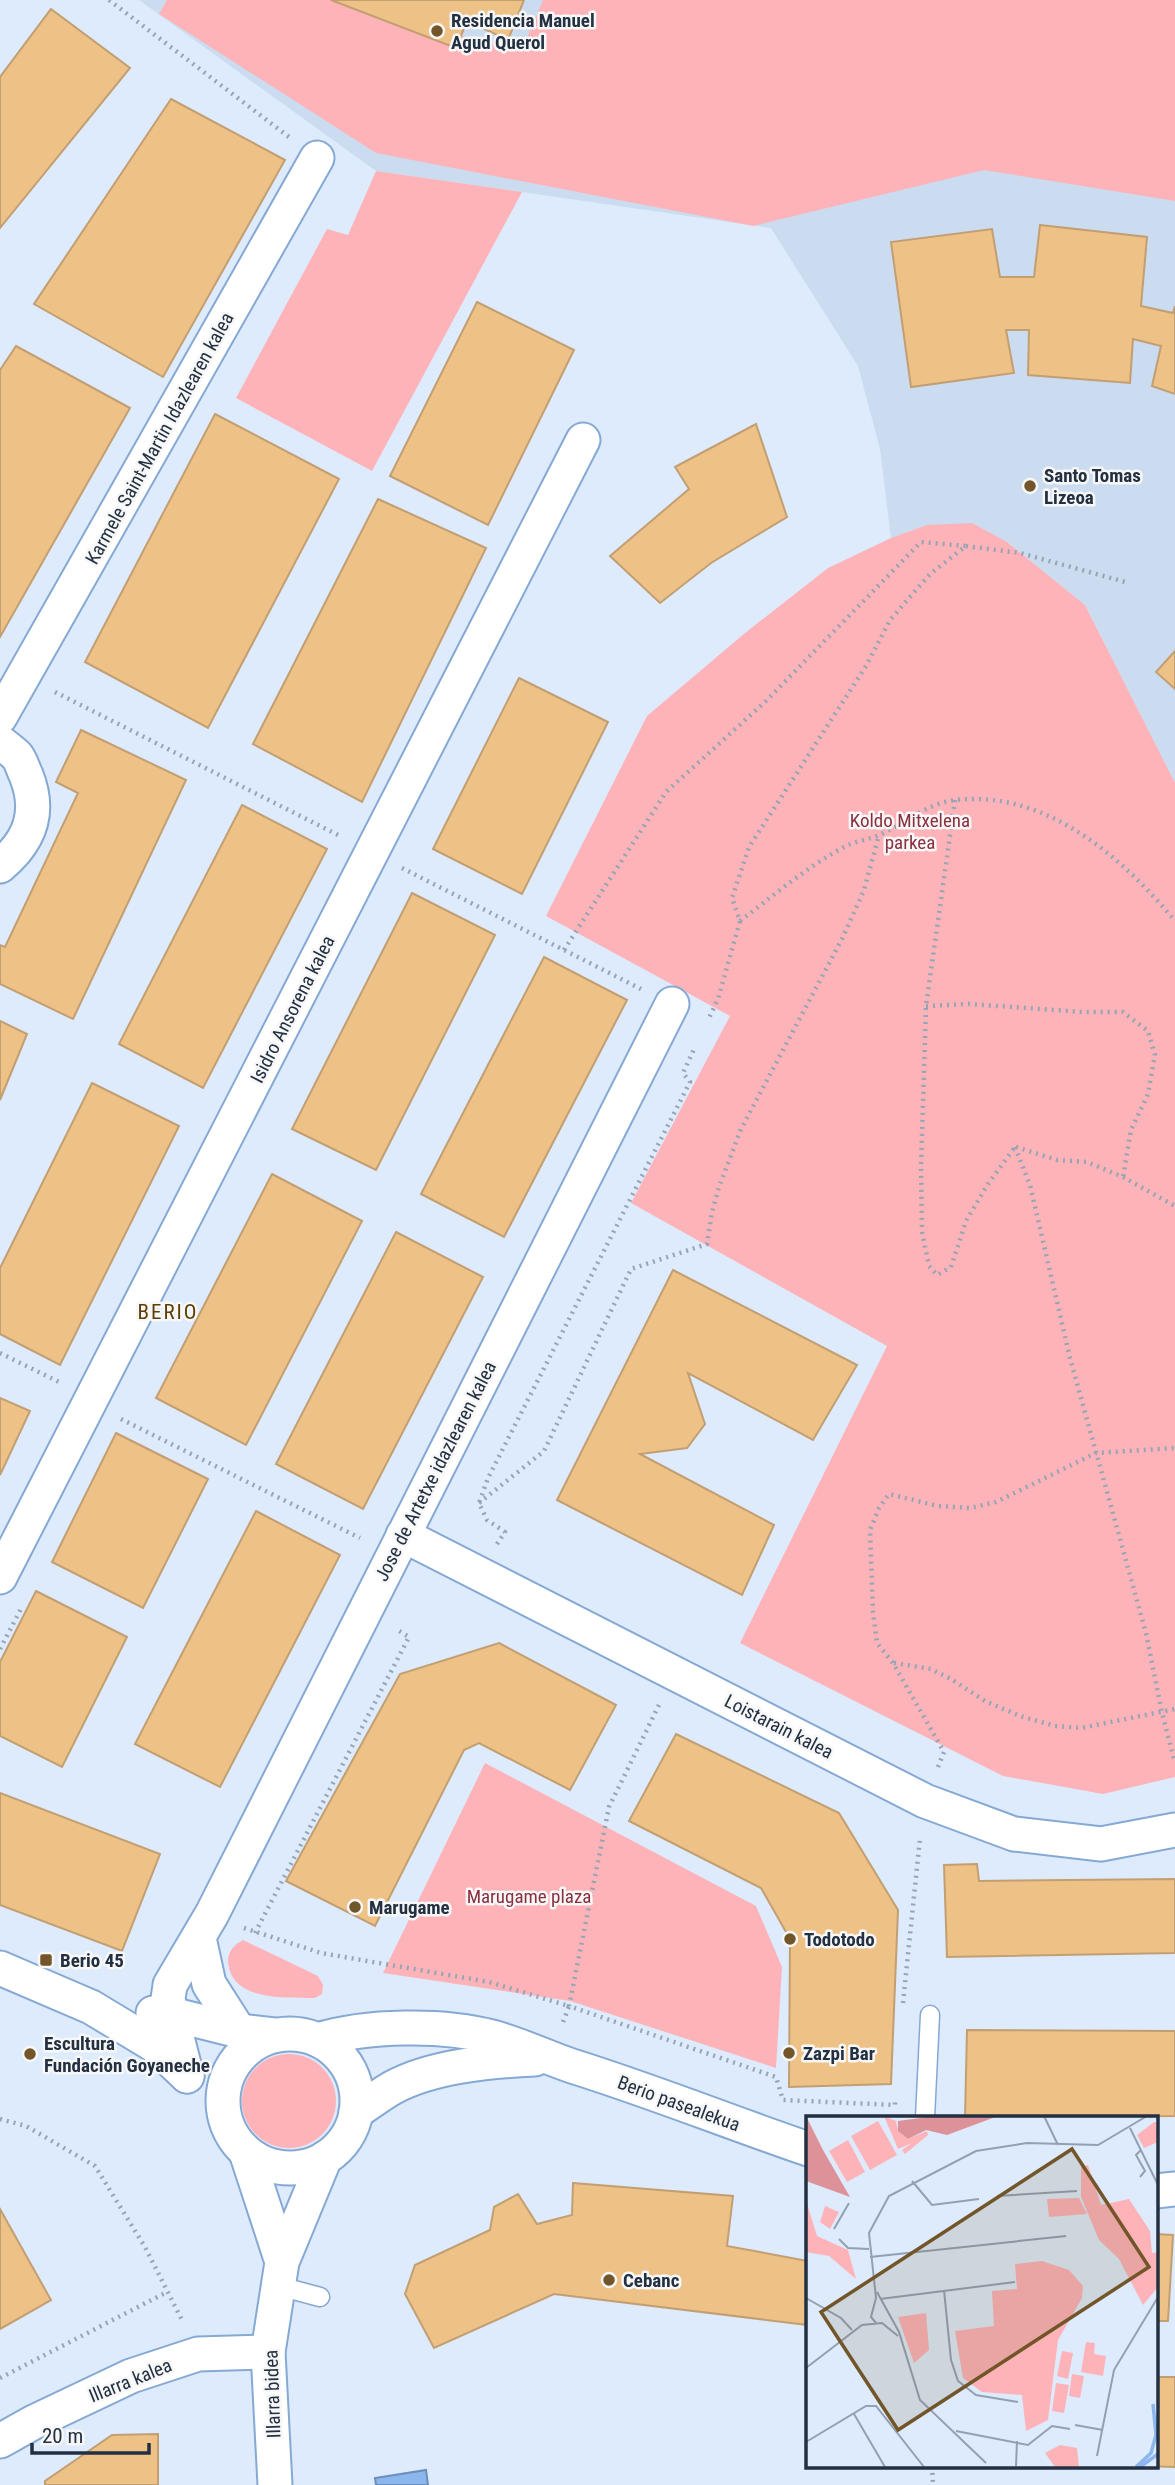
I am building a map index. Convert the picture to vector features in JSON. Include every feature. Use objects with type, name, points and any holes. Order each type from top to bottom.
[{"type":"street","name":"Karmele Saint-Martin Idazlearen kalea","points":[[0,717],[317,158]]},
{"type":"street","name":"Isidro Ansorena kalea","points":[[0,1577],[583,440]]},
{"type":"street","points":[[0,742],[18,757],[33,791],[34,809],[27,834],[14,855],[0,866]]},
{"type":"street","name":"Jose de Artetxe idazlearen kalea","points":[[187,2076],[168,1999],[170,1985],[199,1938],[672,1004]]},
{"type":"street","name":"Loistarain kalea","points":[[403,1535],[925,1801],[1014,1834],[1101,1844],[1175,1830]]},
{"type":"street","points":[[199,1938],[209,1984],[239,2032]]},
{"type":"street","points":[[0,1968],[91,2007],[154,2045],[187,2076],[225,2119],[233,2137],[246,2152],[264,2162],[285,2168],[306,2166],[325,2158],[340,2146],[351,2130],[356,2112],[356,2090],[350,2069],[336,2052],[318,2040],[297,2034],[239,2032],[171,2014],[91,2007]]},
{"type":"street","name":"Berio pasealekua","points":[[318,2040],[343,2032],[438,2028],[492,2037],[550,2059],[645,2089],[806,2149]]},
{"type":"street","points":[[225,2119],[223,2098],[227,2077],[238,2058],[254,2044],[274,2035]]},
{"type":"street","name":"Berio pasealekua","points":[[356,2112],[394,2087],[439,2071],[490,2062],[550,2059]]},
{"type":"street","name":"Illarra bidea","points":[[246,2152],[281,2274]]},
{"type":"street","name":"Illarra bidea","points":[[275,2485],[268,2352],[281,2274],[325,2158]]},
{"type":"street","name":"Illarra kalea","points":[[0,2441],[131,2376],[198,2354],[268,2352]]},
{"type":"lane","points":[[925,2116],[930,2015]]},
{"type":"lane","points":[[281,2274],[320,2297]]},
{"type":"path","points":[[109,0],[317,158]]},
{"type":"path","points":[[564,950],[666,792],[766,701],[921,542],[1020,553],[1129,583]]},
{"type":"path","points":[[399,866],[707,1022],[718,999],[740,921],[732,898],[749,846],[866,666],[890,620],[930,574],[966,546]]},
{"type":"path","points":[[48,698],[55,692],[351,842]]},
{"type":"path","points":[[740,921],[846,845],[879,835],[929,807],[955,800],[997,801],[1046,815],[1073,828],[1135,877],[1175,921]]},
{"type":"path","points":[[955,800],[926,1006],[921,1167],[922,1232],[929,1266],[937,1275],[951,1267],[966,1221],[988,1184],[1016,1147]]},
{"type":"path","points":[[479,1503],[544,1451],[631,1269],[707,1244],[719,1187],[741,1129],[842,939],[864,891],[879,835]]},
{"type":"path","points":[[926,1006],[969,1004],[1123,1012],[1148,1031],[1154,1055],[1148,1094],[1131,1130],[1124,1177]]},
{"type":"path","points":[[494,1548],[505,1532],[487,1520],[479,1503],[488,1478],[690,1082],[683,1073],[697,1042]]},
{"type":"path","points":[[1016,1147],[1056,1160],[1087,1161],[1124,1177],[1175,1206]]},
{"type":"path","points":[[1016,1147],[1030,1185],[1070,1358],[1146,1633],[1175,1763]]},
{"type":"path","points":[[0,1353],[62,1383]]},
{"type":"path","points":[[120,1418],[361,1539]]},
{"type":"path","points":[[935,1773],[944,1752],[893,1663],[877,1643],[870,1564],[870,1530],[879,1508],[889,1494],[938,1506],[970,1508],[996,1502],[1096,1453],[1175,1448]]},
{"type":"path","points":[[391,1627],[409,1637],[255,1933],[321,1953],[489,1982],[569,2006],[776,2077],[783,2099],[895,2105],[896,2091]]},
{"type":"path","points":[[893,1663],[931,1669],[985,1701],[1020,1716],[1055,1726],[1081,1728],[1175,1709]]},
{"type":"path","points":[[550,2059],[569,2006],[609,1807],[660,1703]]},
{"type":"path","points":[[902,2008],[920,1836]]},
{"type":"path","points":[[0,2119],[26,2126],[95,2166],[145,2247],[198,2354]]},
{"type":"path","points":[[0,2378],[167,2291]]},
{"type":"shaded area","points":[[139,0],[1175,0],[1175,783],[1085,605],[1007,542],[927,525],[891,538],[880,449],[858,366],[771,228],[376,171]]},
{"type":"green space","points":[[167,0],[333,0],[521,52],[543,0],[1175,0],[1175,201],[984,170],[753,226],[376,153],[159,14]]},
{"type":"green space","points":[[376,171],[522,192],[372,471],[236,398],[327,229],[348,235]]},
{"type":"green space","name":"Koldo Mitxelena parkea","points":[[972,523],[1007,542],[1085,605],[1175,783],[1175,1777],[1103,1794],[1003,1776],[740,1643],[887,1346],[631,1203],[730,1016],[546,916],[647,716],[745,633],[828,568],[891,538],[927,525]]},
{"type":"green space","name":"Marugame plaza","points":[[485,1763],[756,1906],[782,1967],[776,2068],[570,2001],[383,1973]]},
{"type":"green space","points":[[243,1940],[318,1976],[323,1985],[322,1994],[315,1998],[275,1997],[249,1990],[239,1984],[231,1974],[228,1957],[232,1948]]},
{"type":"green space","points":[[289,2054],[307,2058],[322,2068],[332,2083],[336,2101],[332,2119],[322,2134],[307,2144],[289,2148],[271,2144],[256,2134],[246,2119],[242,2101],[246,2083],[256,2068],[271,2058]]},
{"type":"water","points":[[426,2470],[428,2485],[376,2485],[375,2478]]},
{"type":"building","name":"Residencia Manuel Agud Querol","points":[[331,0],[524,0],[508,40],[467,21],[456,48]]},
{"type":"building","points":[[51,9],[130,68],[0,228],[0,77]]},
{"type":"building","points":[[171,99],[285,160],[163,377],[34,304]]},
{"type":"building","points":[[1040,225],[1147,237],[1141,306],[1173,313],[1175,306],[1175,394],[1152,386],[1161,346],[1133,339],[1130,383],[1028,375],[1029,330],[1006,330],[1014,373],[911,387],[891,242],[992,229],[1000,277],[1034,277]]},
{"type":"building","points":[[477,302],[574,350],[488,525],[390,476]]},
{"type":"building","points":[[16,346],[130,408],[0,637],[0,370]]},
{"type":"building","points":[[215,414],[339,479],[208,728],[85,662]]},
{"type":"building","points":[[756,424],[787,517],[711,563],[660,603],[610,556],[689,489],[675,467]]},
{"type":"building","points":[[378,499],[486,548],[362,802],[253,744]]},
{"type":"building","points":[[1175,651],[1175,689],[1156,672]]},
{"type":"building","points":[[519,678],[608,722],[522,894],[433,849]]},
{"type":"building","points":[[81,730],[186,780],[73,1019],[0,984],[0,945],[5,947],[78,793],[56,782]]},
{"type":"building","points":[[242,805],[327,849],[203,1088],[119,1044]]},
{"type":"building","points":[[412,893],[495,935],[376,1170],[292,1129]]},
{"type":"building","points":[[544,957],[627,1000],[504,1237],[421,1194]]},
{"type":"building","points":[[0,1021],[27,1034],[0,1100]]},
{"type":"building","points":[[92,1083],[179,1126],[60,1365],[0,1334],[0,1268]]},
{"type":"building","points":[[272,1174],[362,1221],[246,1445],[156,1398]]},
{"type":"building","points":[[396,1232],[483,1277],[363,1509],[276,1464]]},
{"type":"building","points":[[673,1270],[857,1365],[813,1440],[688,1373],[705,1424],[687,1448],[640,1454],[774,1525],[742,1595],[557,1500]]},
{"type":"building","points":[[0,1398],[30,1411],[0,1475]]},
{"type":"building","points":[[116,1433],[208,1479],[143,1608],[52,1562]]},
{"type":"building","points":[[256,1511],[340,1555],[220,1787],[135,1744]]},
{"type":"building","points":[[36,1591],[127,1637],[62,1767],[0,1736],[0,1662]]},
{"type":"building","points":[[499,1643],[616,1705],[570,1790],[479,1743],[464,1750],[375,1926],[286,1881],[400,1674]]},
{"type":"building","points":[[676,1734],[839,1813],[898,1910],[891,2084],[789,2087],[790,1939],[761,1888],[629,1821]]},
{"type":"building","points":[[0,1793],[160,1854],[122,1951],[0,1905]]},
{"type":"building","points":[[977,1864],[979,1881],[1175,1879],[1175,1953],[947,1957],[944,1865]]},
{"type":"building","points":[[967,2030],[1175,2031],[1175,2116],[965,2116]]},
{"type":"building","name":"Cebanc","points":[[573,2183],[733,2196],[727,2246],[806,2261],[806,2325],[554,2294],[434,2348],[405,2294],[415,2265],[490,2230],[494,2207],[518,2194],[537,2224],[572,2215]]},
{"type":"building","points":[[0,2209],[51,2300],[0,2329]]},
{"type":"building","points":[[1158,2234],[1173,2235],[1168,2321],[1158,2321]]},
{"type":"building","points":[[1158,2377],[1175,2377],[1175,2467],[1158,2466]]},
{"type":"building","points":[[158,2434],[158,2485],[45,2485],[45,2481],[112,2435]]},
{"type":"place","name":"Residencia Manuel Agud Querol","points":[[437,31]]},
{"type":"place","name":"Santo Tomas Lizeoa","points":[[1030,486]]},
{"type":"place","name":"Marugame","points":[[355,1907]]},
{"type":"place","name":"Todotodo","points":[[790,1939]]},
{"type":"place","name":"Berio 45","points":[[46,1960]]},
{"type":"place","name":"Zazpi Bar","points":[[789,2053]]},
{"type":"place","name":"Escultura Fundación Goyaneche","points":[[30,2054]]},
{"type":"place","name":"Cebanc","points":[[609,2280]]},
{"type":"district","name":"BERIO","points":[[168,1312]]}]
